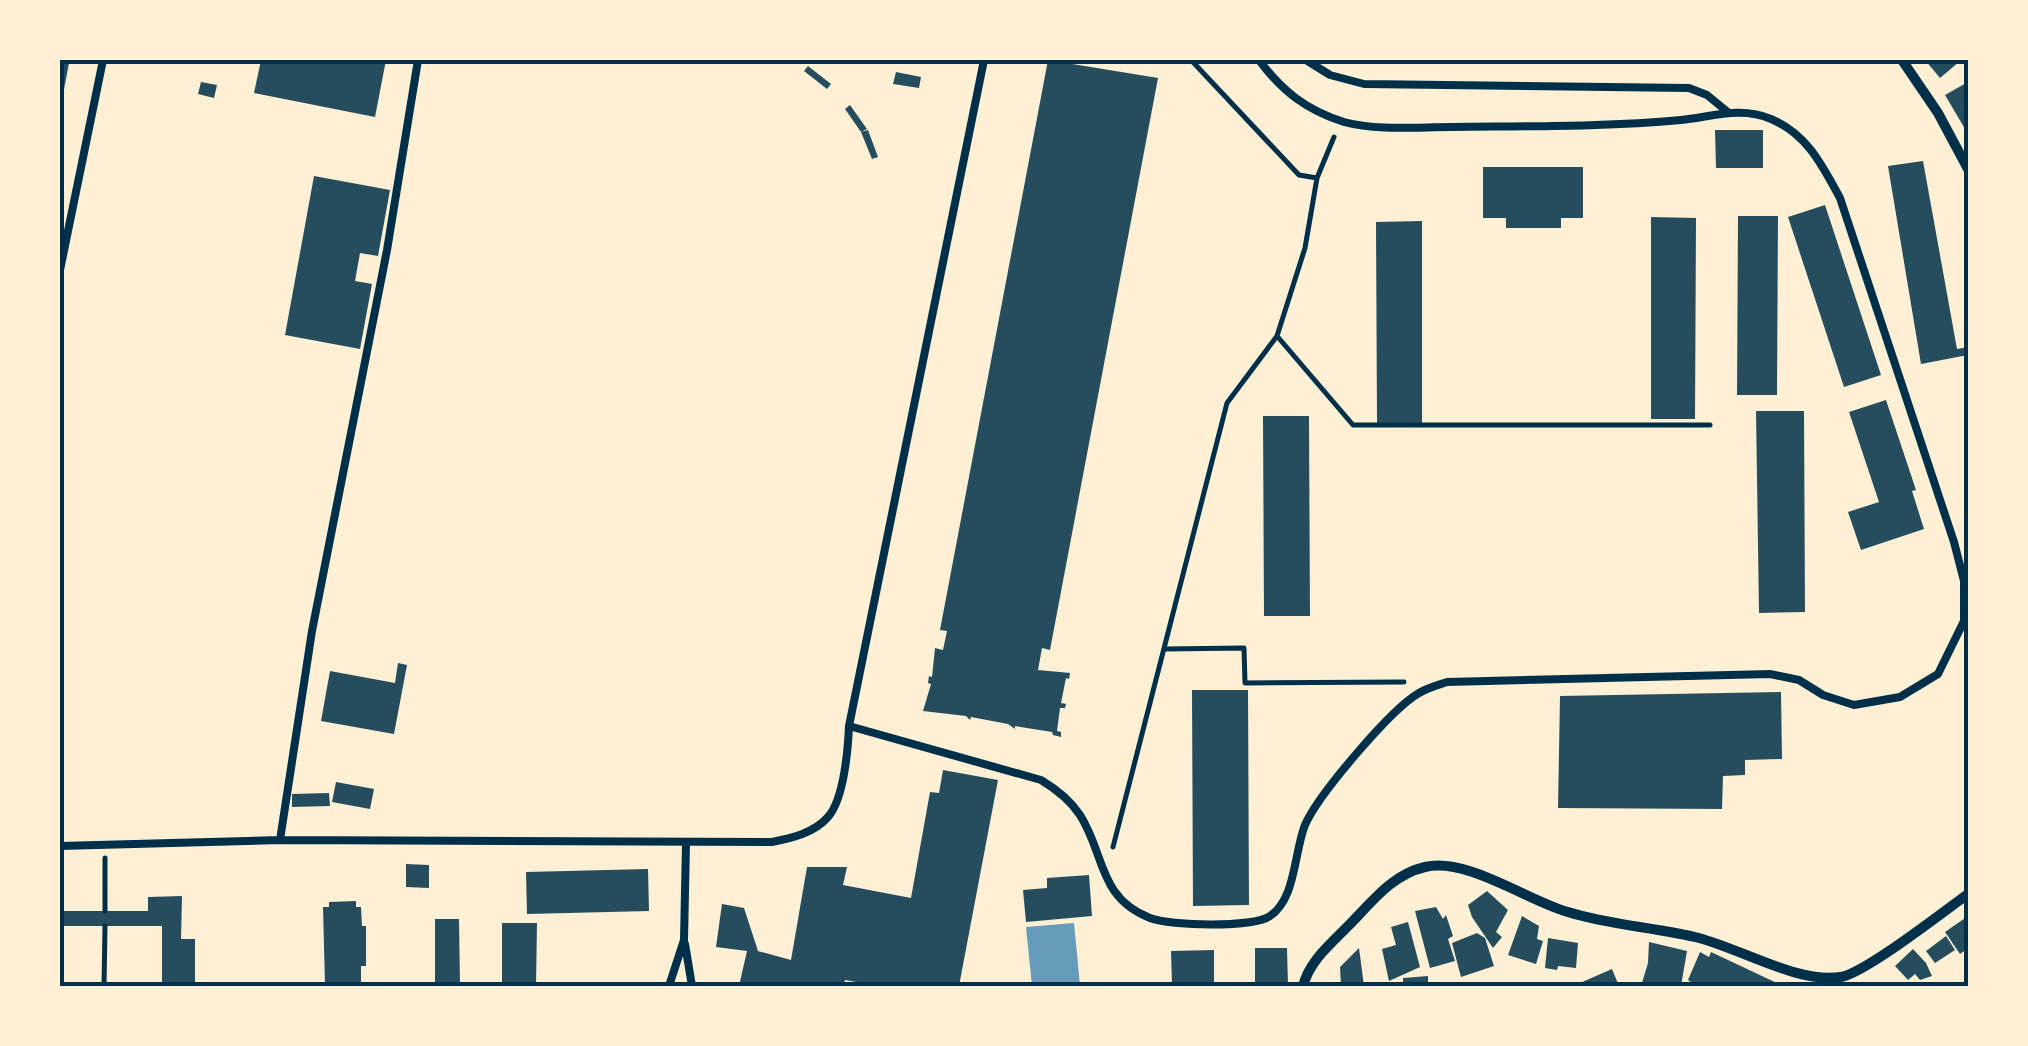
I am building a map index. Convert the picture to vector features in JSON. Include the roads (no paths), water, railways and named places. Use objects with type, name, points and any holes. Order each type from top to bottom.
[{"type":"street","points":[[1902,60],[1938,112],[1968,170]]},
{"type":"street","points":[[1304,986],[1310,965],[1383,890],[1404,874],[1426,867],[1445,865],[1464,870],[1570,913],[1697,937],[1826,978],[1856,972],[1968,894]]},
{"type":"lane","points":[[60,270],[103,60]]},
{"type":"lane","points":[[280,840],[312,631],[384,269],[418,60]]},
{"type":"lane","points":[[60,846],[280,840],[772,842],[801,836],[830,816],[848,755],[849,726],[984,60]]},
{"type":"lane","points":[[849,726],[1040,780],[1059,791],[1081,816],[1105,879],[1118,898],[1151,919],[1239,924],[1269,918],[1283,902],[1306,824],[1332,782],[1418,693],[1447,682],[1770,674],[1799,680],[1823,695],[1854,705],[1900,697],[1938,674],[1964,620],[1964,581],[1840,198],[1815,153],[1795,132],[1769,118],[1746,112],[1683,120],[1571,125],[1393,127],[1340,121],[1294,100],[1259,60]]},
{"type":"lane","points":[[1306,60],[1330,76],[1364,84],[1689,88],[1707,95],[1729,113]]},
{"type":"lane","points":[[686,843],[684,940],[692,986]]},
{"type":"lane","points":[[669,986],[684,940]]},
{"type":"water","points":[[1074,923],[1080,986],[1032,986],[1026,927]]}]
